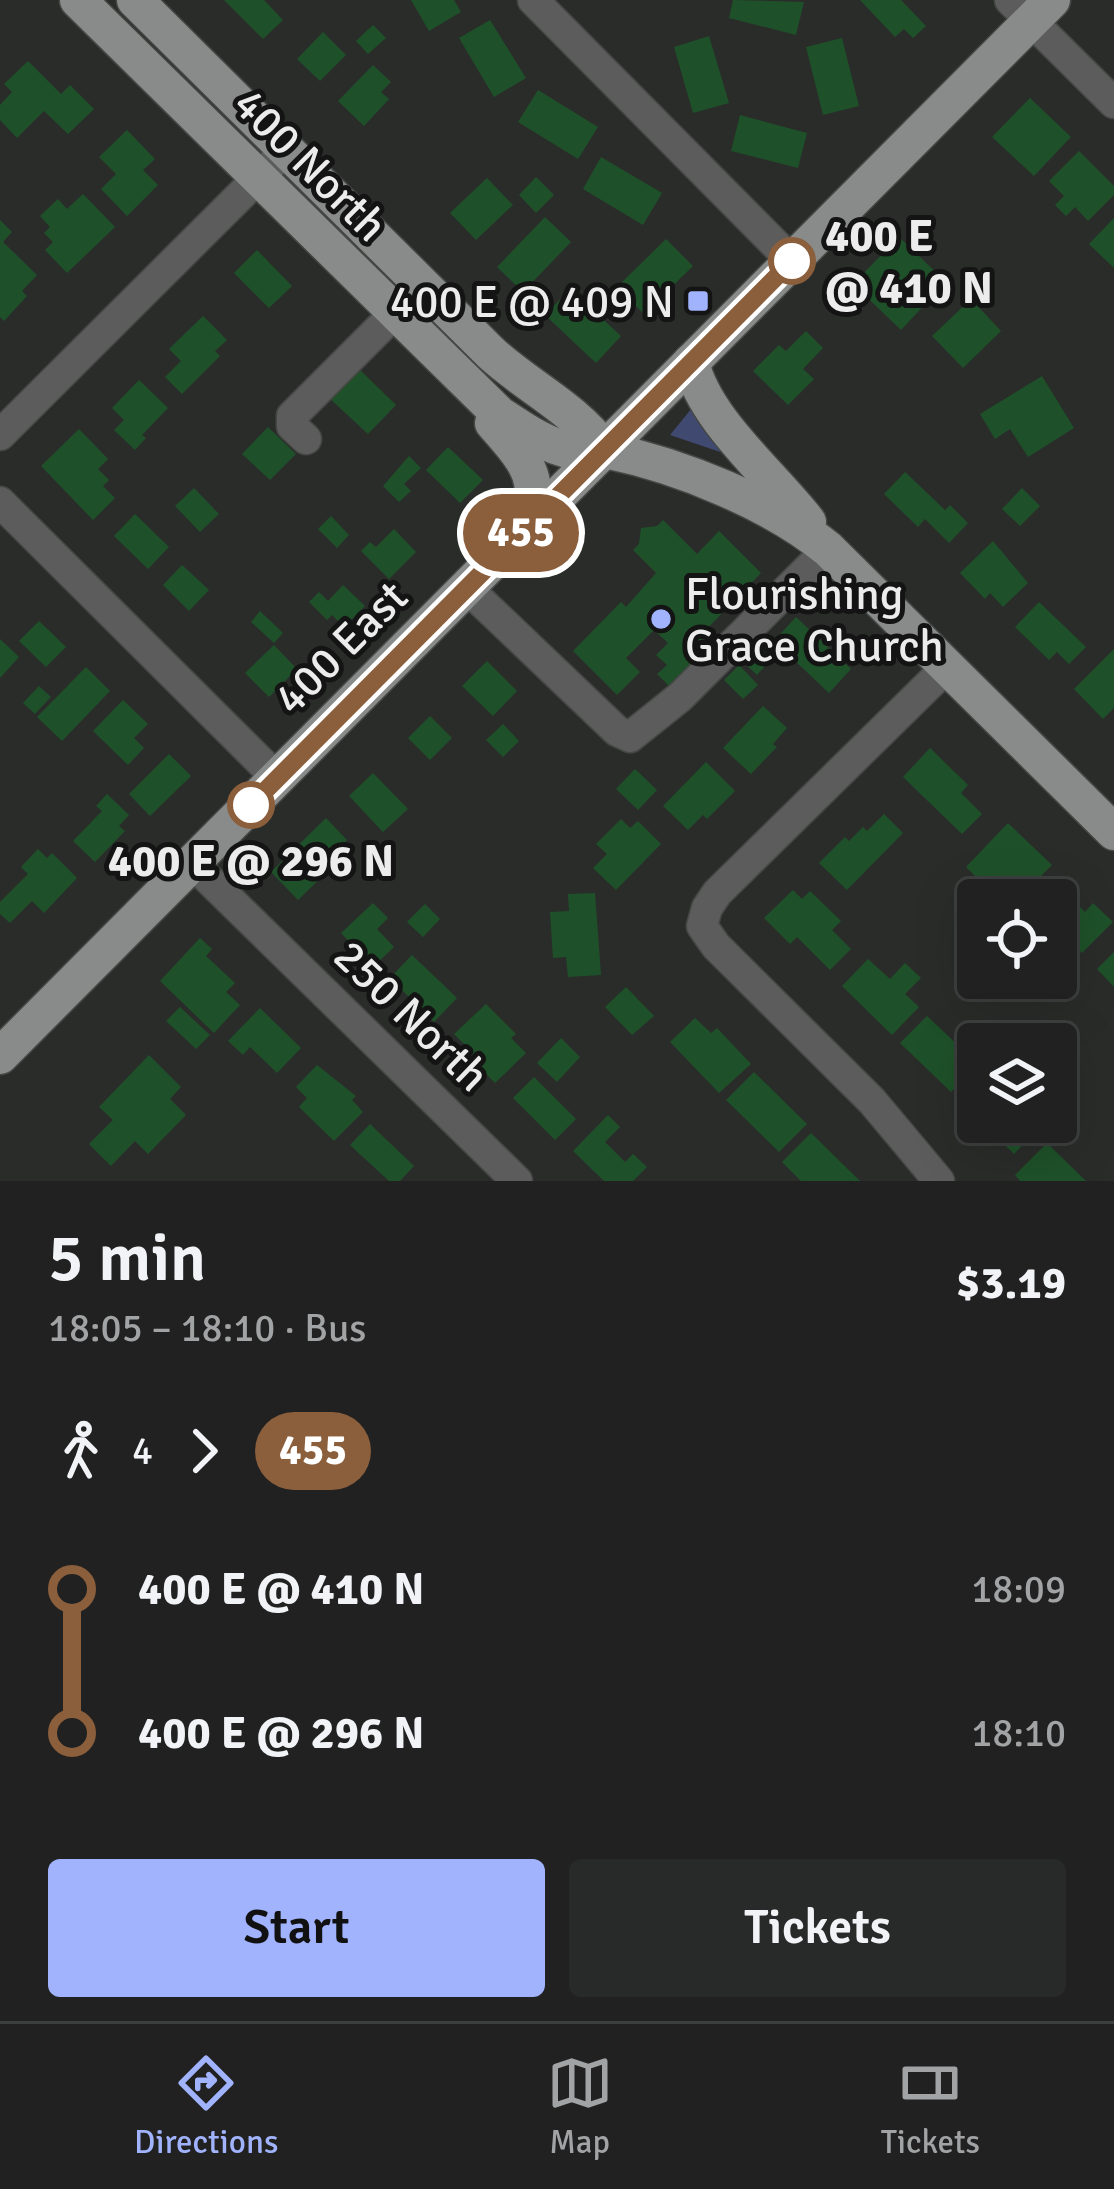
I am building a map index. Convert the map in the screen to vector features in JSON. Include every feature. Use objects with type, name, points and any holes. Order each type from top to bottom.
[{"type":"main road","name":"400 North","points":[[78,0],[499,413],[549,444],[577,452],[604,449],[756,502],[793,522],[828,549],[1114,832]]},
{"type":"main road","name":"400 North","points":[[144,3],[491,353],[577,417],[604,449]]},
{"type":"main road","name":"400 East","points":[[0,1055],[792,261],[1031,7]]},
{"type":"main road","points":[[691,362],[712,413],[767,471],[828,549]]},
{"type":"main road","points":[[462,381],[526,463],[534,488],[524,530]]},
{"type":"street","points":[[533,0],[792,261]]},
{"type":"street","points":[[116,38],[144,3]]},
{"type":"street","points":[[1031,7],[1114,104]]},
{"type":"street","points":[[0,435],[286,150]]},
{"type":"street","points":[[306,439],[292,426],[292,416],[394,314]]},
{"type":"street","points":[[0,502],[278,778]]},
{"type":"street","points":[[467,587],[616,731],[630,737],[680,697],[828,549]]},
{"type":"street","points":[[939,1181],[872,1101],[716,946],[702,926],[717,893],[947,667]]},
{"type":"street","name":"250 North","points":[[192,863],[517,1181]]},
{"type":"shaded area","points":[[692,408],[732,456],[670,435]]},
{"type":"building","points":[[224,0],[264,0],[283,20],[263,39]]},
{"type":"building","points":[[411,0],[454,0],[461,12],[429,31]]},
{"type":"building","points":[[733,0],[804,2],[796,35],[729,18]]},
{"type":"building","points":[[860,0],[901,0],[926,26],[913,38],[904,29],[895,37]]},
{"type":"building","points":[[490,20],[526,78],[494,97],[459,38]]},
{"type":"building","points":[[373,25],[386,38],[368,54],[356,41]]},
{"type":"building","points":[[323,32],[346,55],[320,81],[297,59]]},
{"type":"building","points":[[709,36],[729,103],[693,113],[674,47]]},
{"type":"building","points":[[842,38],[859,106],[823,115],[806,47]]},
{"type":"building","points":[[28,61],[61,94],[70,85],[94,109],[68,134],[44,111],[17,138],[0,120],[0,105],[12,92],[4,84]]},
{"type":"building","points":[[373,65],[391,82],[381,92],[389,99],[364,126],[338,101]]},
{"type":"building","points":[[538,90],[598,127],[578,159],[518,122]]},
{"type":"building","points":[[1030,98],[1071,137],[1034,176],[992,137]]},
{"type":"building","points":[[740,115],[807,133],[798,168],[731,151]]},
{"type":"building","points":[[127,130],[155,159],[143,170],[158,185],[127,216],[101,189],[116,174],[99,157]]},
{"type":"building","points":[[1079,151],[1114,186],[1114,195],[1088,221],[1075,207],[1066,216],[1055,205],[1064,196],[1049,181]]},
{"type":"building","points":[[601,157],[662,193],[643,225],[583,189]]},
{"type":"building","points":[[536,177],[554,195],[536,213],[519,195]]},
{"type":"building","points":[[487,178],[513,205],[476,240],[450,213]]},
{"type":"building","points":[[83,194],[115,227],[67,273],[45,250],[53,242],[44,233],[50,227],[40,216],[58,199],[67,209]]},
{"type":"building","points":[[545,217],[571,242],[523,292],[497,267]]},
{"type":"building","points":[[1114,218],[1114,268],[1089,244]]},
{"type":"building","points":[[0,220],[12,232],[3,242],[37,275],[22,291],[27,296],[4,321],[0,317]]},
{"type":"building","points":[[899,237],[946,282],[901,330],[853,284]]},
{"type":"building","points":[[666,239],[693,266],[644,314],[617,287]]},
{"type":"building","points":[[257,250],[292,286],[269,308],[234,273]]},
{"type":"building","points":[[570,289],[621,336],[596,363],[545,315]]},
{"type":"building","points":[[971,299],[1001,331],[963,368],[932,336]]},
{"type":"building","points":[[203,316],[227,340],[215,351],[220,356],[182,394],[165,377],[181,361],[169,349]]},
{"type":"building","points":[[806,331],[823,348],[803,369],[814,379],[788,405],[753,371],[779,345],[786,351]]},
{"type":"building","points":[[356,366],[396,405],[368,434],[327,396]]},
{"type":"building","points":[[1042,376],[1074,428],[1028,457],[1010,429],[995,439],[980,414]]},
{"type":"building","points":[[139,380],[168,408],[142,435],[146,438],[135,450],[114,430],[124,420],[112,408]]},
{"type":"building","points":[[268,427],[296,454],[270,480],[242,454]]},
{"type":"building","points":[[79,429],[108,459],[98,469],[109,480],[103,486],[115,498],[93,520],[41,466]]},
{"type":"building","points":[[448,447],[483,480],[460,503],[426,470]]},
{"type":"building","points":[[409,456],[421,468],[404,484],[411,491],[399,502],[383,486]]},
{"type":"building","points":[[905,472],[945,510],[950,505],[968,523],[949,543],[925,519],[918,527],[884,494]]},
{"type":"building","points":[[194,488],[219,514],[200,532],[175,506]]},
{"type":"building","points":[[1022,488],[1040,506],[1020,526],[1002,509]]},
{"type":"building","points":[[135,514],[169,547],[148,569],[114,536]]},
{"type":"building","points":[[331,516],[349,535],[337,548],[318,529]]},
{"type":"building","name":"Flourishing Grace Church","points":[[663,520],[697,554],[719,531],[761,573],[699,637],[712,649],[672,689],[657,674],[667,665],[656,655],[668,643],[654,630],[626,658],[640,672],[617,695],[573,651],[621,602],[626,607],[656,573],[633,550],[641,528]]},
{"type":"building","points":[[394,529],[416,552],[389,579],[361,551],[370,542],[376,547]]},
{"type":"building","points":[[993,541],[1028,583],[1003,607],[990,593],[985,599],[960,573]]},
{"type":"building","points":[[182,565],[209,590],[189,611],[163,585]]},
{"type":"building","points":[[343,585],[365,606],[344,627],[332,615],[327,620],[309,602],[319,592],[328,601]]},
{"type":"building","points":[[1039,602],[1086,647],[1069,664],[1057,652],[1049,660],[1015,627]]},
{"type":"building","points":[[260,611],[283,633],[274,643],[251,622]]},
{"type":"building","points":[[796,617],[851,669],[829,693],[774,641]]},
{"type":"building","points":[[39,621],[66,647],[46,667],[19,641]]},
{"type":"building","points":[[0,639],[19,657],[0,678]]},
{"type":"building","points":[[763,641],[776,654],[757,675],[743,662]]},
{"type":"building","points":[[274,645],[297,669],[269,697],[245,673]]},
{"type":"building","points":[[1114,649],[1114,708],[1103,719],[1074,689]]},
{"type":"building","points":[[487,661],[517,691],[493,716],[462,686]]},
{"type":"building","points":[[739,665],[758,685],[743,699],[724,680]]},
{"type":"building","points":[[86,667],[110,691],[62,741],[37,717]]},
{"type":"building","points":[[39,686],[51,697],[35,714],[23,703]]},
{"type":"building","points":[[123,700],[148,724],[134,738],[144,748],[128,765],[93,731]]},
{"type":"building","points":[[763,706],[787,728],[773,744],[777,747],[751,774],[723,748]]},
{"type":"building","points":[[430,716],[452,738],[430,760],[408,738]]},
{"type":"building","points":[[503,724],[519,741],[503,757],[486,740]]},
{"type":"building","points":[[930,748],[968,785],[961,793],[982,814],[962,834],[903,777]]},
{"type":"building","points":[[169,754],[191,776],[150,816],[129,794]]},
{"type":"building","points":[[706,762],[735,791],[707,819],[703,815],[688,830],[663,806]]},
{"type":"building","points":[[635,769],[657,790],[638,810],[616,789]]},
{"type":"building","points":[[373,773],[408,809],[383,832],[349,796]]},
{"type":"building","points":[[107,794],[129,815],[119,826],[125,831],[95,862],[73,841],[102,811],[96,806]]},
{"type":"building","points":[[884,814],[903,833],[847,890],[819,863],[845,837],[849,841],[863,827],[867,831]]},
{"type":"building","points":[[326,818],[347,840],[330,857],[336,863],[298,900],[271,872]]},
{"type":"building","points":[[621,819],[630,828],[638,821],[661,844],[616,890],[593,868],[607,854],[596,844]]},
{"type":"building","points":[[1008,823],[1052,865],[1038,879],[978,879],[966,867]]},
{"type":"building","points":[[38,849],[47,858],[52,853],[77,878],[44,913],[32,901],[10,923],[0,914],[0,902],[28,874],[21,867]]},
{"type":"building","points":[[793,890],[802,899],[810,891],[841,921],[832,930],[851,949],[830,970],[797,937],[790,944],[764,918]]},
{"type":"building","points":[[595,893],[601,975],[568,977],[566,957],[553,958],[550,912],[569,911],[568,894]]},
{"type":"building","points":[[373,903],[388,918],[377,929],[394,947],[373,967],[341,933]]},
{"type":"building","points":[[1093,903],[1113,922],[1082,953],[1077,948],[1077,904],[1085,912]]},
{"type":"building","points":[[425,904],[440,919],[423,937],[407,922]]},
{"type":"building","points":[[200,938],[212,949],[206,956],[235,983],[226,992],[240,1005],[214,1033],[160,981]]},
{"type":"building","points":[[1114,952],[1114,987],[1097,969]]},
{"type":"building","points":[[412,955],[457,998],[434,1022],[390,978]]},
{"type":"building","points":[[868,959],[890,979],[905,963],[921,978],[905,994],[919,1007],[892,1035],[842,986]]},
{"type":"building","points":[[626,987],[654,1016],[632,1035],[605,1007]]},
{"type":"building","points":[[486,1004],[516,1034],[511,1038],[526,1053],[495,1083],[466,1054],[470,1050],[454,1034]]},
{"type":"building","points":[[180,1007],[210,1035],[196,1049],[166,1021]]},
{"type":"building","points":[[260,1008],[301,1048],[277,1073],[250,1047],[243,1055],[228,1041]]},
{"type":"building","points":[[927,1016],[957,1044],[957,1086],[951,1092],[900,1043]]},
{"type":"building","points":[[695,1018],[711,1033],[717,1028],[751,1064],[719,1093],[670,1042]]},
{"type":"building","points":[[561,1038],[580,1057],[557,1082],[537,1063]]},
{"type":"building","points":[[149,1055],[181,1087],[170,1099],[186,1115],[148,1154],[135,1141],[111,1166],[89,1144],[113,1120],[99,1107]]},
{"type":"building","points":[[317,1065],[356,1096],[352,1100],[363,1112],[334,1141],[299,1107],[307,1098],[296,1087]]},
{"type":"building","points":[[754,1072],[807,1124],[779,1152],[726,1100]]},
{"type":"building","points":[[534,1077],[576,1119],[555,1140],[513,1098]]},
{"type":"building","points":[[608,1115],[620,1127],[605,1142],[625,1162],[633,1154],[647,1167],[633,1181],[604,1181],[573,1151]]},
{"type":"building","points":[[370,1124],[414,1166],[400,1181],[389,1181],[350,1145]]},
{"type":"building","points":[[811,1133],[860,1181],[801,1181],[782,1162]]},
{"type":"building","points":[[1003,1143],[1025,1143],[1014,1154]]},
{"type":"building","points":[[1047,1143],[1086,1181],[1020,1181],[1015,1175]]},
{"type":"bus line","name":"455","points":[[251,805],[792,261]]},
{"type":"place","name":"400 E @ 410 N","points":[[792,261]]},
{"type":"place","name":"400 E @ 409 N","points":[[698,301]]},
{"type":"place","name":"Flourishing Grace Church","points":[[661,619]]},
{"type":"place","name":"400 E @ 296 N","points":[[251,805]]}]
